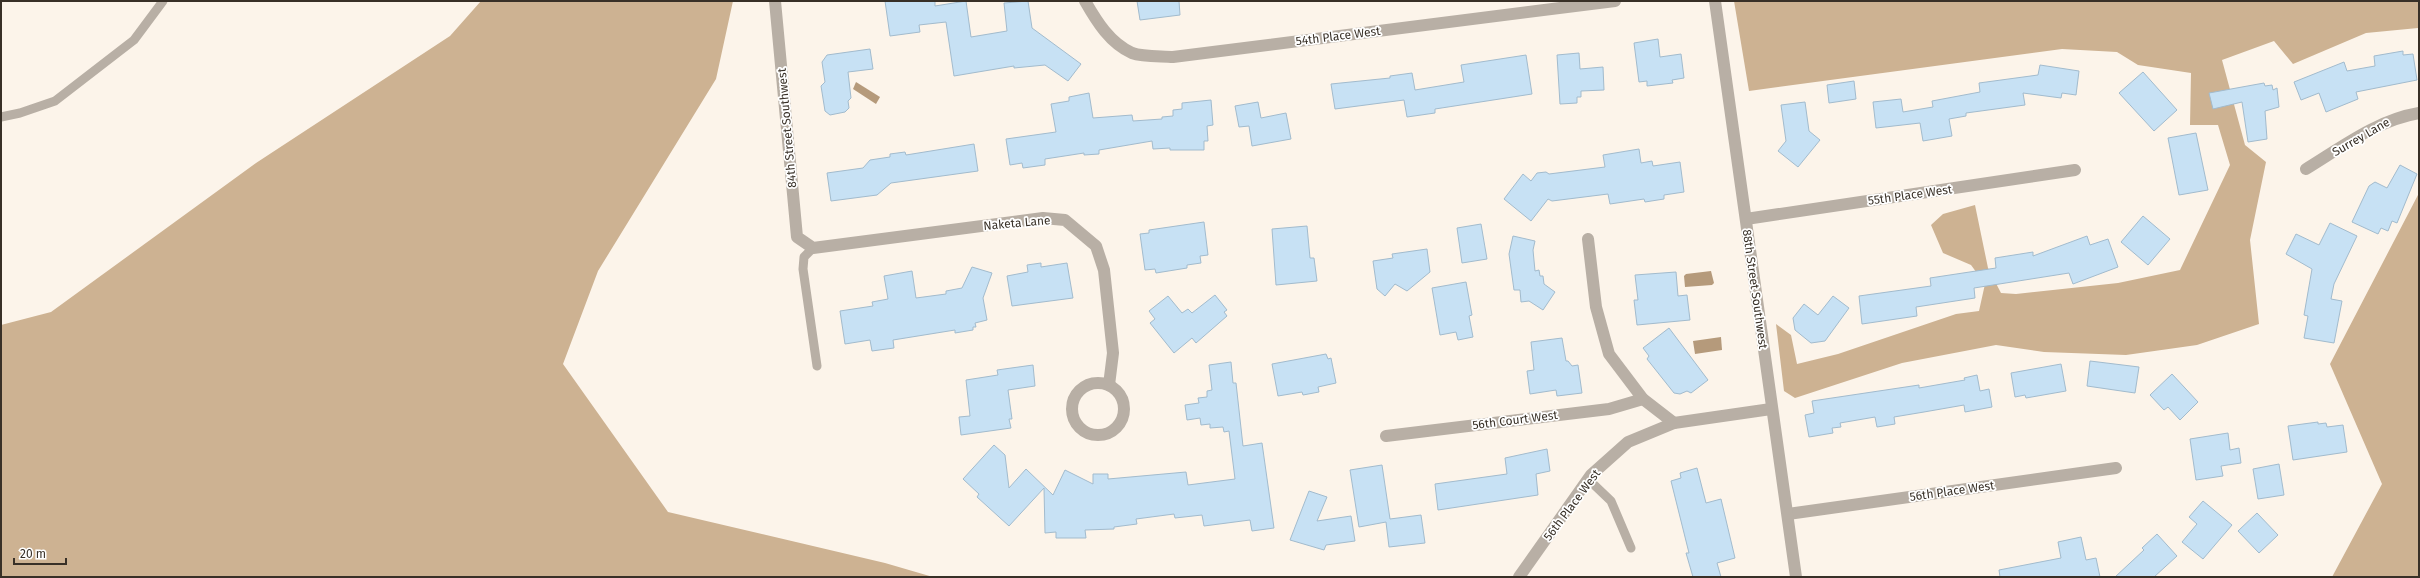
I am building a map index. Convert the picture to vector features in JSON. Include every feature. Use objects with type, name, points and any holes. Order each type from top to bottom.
[{"type":"street","name":"84th Street Southwest","points":[[774,1],[797,236],[813,248]]},
{"type":"street","name":"54th Place West","points":[[1085,1],[1096,20],[1115,42],[1134,53],[1172,57],[1615,1]]},
{"type":"street","name":"88th Street Southwest","points":[[1715,1],[1746,218],[1771,410],[1788,514],[1796,577]]},
{"type":"street","name":"Surrey Lane","points":[[2306,169],[2354,139],[2397,117],[2419,112]]},
{"type":"street","name":"55th Place West","points":[[1746,218],[2075,170]]},
{"type":"street","name":"Naketa Lane","points":[[813,248],[1043,218],[1065,220],[1096,246],[1104,270],[1113,353],[1109,385]]},
{"type":"street","points":[[1588,239],[1596,307],[1609,354],[1643,399],[1674,423]]},
{"type":"street","points":[[1092,383],[1109,385],[1122,397],[1124,414],[1120,422],[1108,433],[1099,435],[1083,430],[1073,416],[1071,408],[1078,392],[1092,383]]},
{"type":"street","name":"56th Court West","points":[[1386,436],[1609,409],[1643,399]]},
{"type":"street","name":"56th Place West","points":[[1519,577],[1588,479],[1628,442],[1674,423],[1771,410]]},
{"type":"street","name":"56th Place West","points":[[1788,514],[2116,468]]},
{"type":"lane","points":[[1,117],[20,113],[55,101],[134,40],[163,1]]},
{"type":"lane","points":[[813,248],[804,257],[803,269],[817,366]]},
{"type":"lane","points":[[1588,479],[1612,501],[1631,548]]},
{"type":"shaded area","points":[[481,1],[733,1],[716,79],[598,271],[563,364],[668,512],[885,563],[933,577],[1,577],[1,325],[51,312],[256,163],[450,36]]},
{"type":"shaded area","points":[[1734,1],[2419,1],[2419,33],[2418,28],[2366,33],[2293,64],[2274,41],[2222,60],[2245,145],[2266,162],[2250,240],[2259,324],[2197,345],[2126,355],[2044,352],[1996,345],[1902,363],[1795,398],[1784,391],[1776,324],[1791,335],[1797,364],[1838,354],[1956,314],[1979,311],[1985,284],[1971,265],[1943,253],[1931,225],[1943,214],[1975,205],[1988,268],[2001,293],[2016,294],[2118,283],[2180,270],[2230,165],[2218,125],[2190,125],[2191,73],[2138,65],[2117,52],[2062,49],[1749,91]]},
{"type":"shaded area","points":[[856,82],[880,97],[876,104],[853,89]]},
{"type":"shaded area","points":[[2419,193],[2419,577],[2332,577],[2382,484],[2330,364]]},
{"type":"shaded area","points":[[1711,271],[1714,283],[1712,285],[1685,287],[1684,276],[1686,274]]},
{"type":"shaded area","points":[[1721,337],[1722,350],[1695,354],[1693,341]]},
{"type":"building","points":[[885,1],[935,1],[935,6],[966,1],[971,37],[1007,31],[1004,3],[1028,1],[1032,28],[1081,64],[1068,81],[1045,65],[1014,68],[1014,66],[954,76],[946,22],[919,25],[920,32],[890,36]]},
{"type":"building","points":[[1137,1],[1179,1],[1180,15],[1140,20]]},
{"type":"building","points":[[1658,39],[1660,57],[1681,54],[1684,78],[1672,80],[1673,83],[1647,86],[1647,81],[1639,82],[1634,43]]},
{"type":"building","points":[[870,49],[873,69],[848,72],[851,98],[848,101],[849,108],[845,112],[830,115],[825,111],[821,86],[825,82],[822,62],[827,55]]},
{"type":"building","points":[[2403,51],[2403,55],[2413,54],[2417,80],[2356,92],[2358,99],[2326,112],[2319,93],[2301,100],[2294,82],[2344,62],[2347,71],[2375,66],[2374,56]]},
{"type":"building","points":[[1579,53],[1580,69],[1603,67],[1604,90],[1581,91],[1581,97],[1577,97],[1577,103],[1560,104],[1557,55]]},
{"type":"building","points":[[1526,55],[1532,94],[1435,109],[1435,113],[1407,117],[1404,100],[1335,109],[1331,84],[1390,78],[1390,76],[1412,73],[1415,90],[1464,82],[1461,65]]},
{"type":"building","points":[[2040,65],[2079,71],[2076,95],[2062,93],[2061,98],[2023,93],[2025,105],[1966,113],[1966,116],[1949,119],[1952,136],[1923,141],[1920,123],[1876,128],[1873,102],[1901,99],[1903,112],[1933,107],[1932,101],[1980,92],[1979,83],[2038,75]]},
{"type":"building","points":[[2143,72],[2177,110],[2154,131],[2119,93]]},
{"type":"building","points":[[1854,81],[1856,99],[1829,103],[1827,85]]},
{"type":"building","points":[[2264,83],[2265,86],[2272,85],[2273,90],[2277,88],[2279,107],[2265,111],[2267,139],[2248,142],[2242,102],[2213,109],[2209,93]]},
{"type":"building","points":[[1089,93],[1093,118],[1132,115],[1133,121],[1162,119],[1162,117],[1173,116],[1173,110],[1182,109],[1182,103],[1211,100],[1213,125],[1207,126],[1208,141],[1204,141],[1204,150],[1170,150],[1170,148],[1153,149],[1152,141],[1099,150],[1099,154],[1084,155],[1084,153],[1045,159],[1045,165],[1023,168],[1022,163],[1010,165],[1006,139],[1056,132],[1051,104],[1069,101],[1069,97]]},
{"type":"building","points":[[1258,102],[1261,118],[1286,113],[1291,139],[1252,146],[1249,126],[1239,127],[1235,106]]},
{"type":"building","points":[[1805,102],[1809,131],[1820,140],[1798,167],[1778,151],[1786,141],[1781,105]]},
{"type":"building","points":[[2196,133],[2208,190],[2179,195],[2168,138]]},
{"type":"building","points":[[974,144],[978,171],[891,183],[877,195],[831,201],[827,173],[863,168],[870,160],[890,157],[890,154],[905,152],[906,155]]},
{"type":"building","points":[[1639,149],[1641,163],[1652,161],[1653,166],[1680,162],[1684,192],[1664,195],[1664,199],[1645,202],[1644,199],[1610,204],[1608,194],[1552,201],[1548,199],[1531,221],[1504,199],[1523,174],[1531,181],[1537,173],[1546,172],[1549,174],[1605,167],[1603,155]]},
{"type":"building","points":[[2400,165],[2417,174],[2397,223],[2392,221],[2388,231],[2381,228],[2378,234],[2352,222],[2369,186],[2375,182],[2387,188]]},
{"type":"building","points":[[2143,216],[2170,239],[2148,265],[2121,242]]},
{"type":"building","points":[[1204,222],[1208,255],[1200,256],[1201,263],[1187,265],[1187,268],[1156,273],[1155,269],[1145,270],[1140,234],[1149,233],[1149,230]]},
{"type":"building","points":[[2330,223],[2357,236],[2334,284],[2331,299],[2342,301],[2334,343],[2304,338],[2308,316],[2304,315],[2312,269],[2286,254],[2296,234],[2319,245]]},
{"type":"building","points":[[1481,224],[1487,259],[1462,263],[1457,228]]},
{"type":"building","points":[[1307,226],[1310,258],[1314,258],[1317,281],[1276,285],[1272,229]]},
{"type":"building","points":[[1513,236],[1535,241],[1533,250],[1535,271],[1539,270],[1540,276],[1543,276],[1544,284],[1555,292],[1543,310],[1529,301],[1521,302],[1520,290],[1514,290],[1509,254]]},
{"type":"building","points":[[2087,236],[2090,245],[2108,239],[2118,267],[2073,284],[2069,273],[1974,288],[1975,298],[1916,307],[1917,316],[1862,324],[1859,296],[1931,286],[1930,278],[1996,268],[1995,258],[2033,252],[2033,256]]},
{"type":"building","points":[[1427,249],[1430,272],[1407,291],[1395,284],[1385,296],[1377,289],[1373,261],[1393,258],[1392,254]]},
{"type":"building","points":[[1041,263],[1041,267],[1067,263],[1073,298],[1012,306],[1007,276],[1028,272],[1027,265]]},
{"type":"building","points":[[972,267],[992,273],[983,298],[987,320],[975,323],[976,327],[973,327],[973,330],[955,333],[955,330],[893,340],[894,348],[872,351],[870,340],[845,344],[840,311],[873,306],[872,302],[888,299],[884,276],[912,271],[916,298],[946,294],[946,291],[962,288]]},
{"type":"building","points":[[1676,272],[1678,296],[1687,295],[1690,320],[1637,325],[1634,300],[1638,300],[1635,275]]},
{"type":"building","points":[[1466,282],[1472,315],[1469,316],[1473,337],[1458,340],[1456,332],[1440,335],[1432,288]]},
{"type":"building","points":[[1215,295],[1227,310],[1224,312],[1227,316],[1196,343],[1192,338],[1174,353],[1150,323],[1155,319],[1149,311],[1168,296],[1182,313],[1188,309],[1192,313]]},
{"type":"building","points":[[1833,296],[1849,308],[1825,341],[1811,343],[1795,330],[1793,318],[1804,304],[1818,315]]},
{"type":"building","points":[[1669,328],[1708,380],[1691,393],[1687,391],[1680,394],[1674,393],[1647,359],[1649,356],[1643,348]]},
{"type":"building","points":[[1562,338],[1566,361],[1568,361],[1572,366],[1578,365],[1582,393],[1557,396],[1556,390],[1530,394],[1527,371],[1534,370],[1531,342]]},
{"type":"building","points":[[1326,354],[1328,359],[1331,358],[1336,383],[1318,387],[1319,392],[1303,395],[1302,392],[1278,396],[1272,364]]},
{"type":"building","points":[[2090,361],[2139,367],[2135,393],[2087,386]]},
{"type":"building","points":[[1231,362],[1233,383],[1236,383],[1243,446],[1262,443],[1274,528],[1252,531],[1250,520],[1204,526],[1202,515],[1175,518],[1174,514],[1136,519],[1137,524],[1114,527],[1114,529],[1085,530],[1086,538],[1056,538],[1056,532],[1045,533],[1044,488],[1009,526],[977,497],[979,494],[963,479],[994,445],[1005,455],[1009,488],[1026,469],[1053,495],[1065,470],[1093,484],[1093,474],[1108,474],[1108,479],[1186,472],[1188,485],[1235,479],[1229,431],[1224,432],[1223,427],[1210,428],[1210,424],[1201,425],[1200,418],[1187,420],[1185,405],[1199,403],[1198,398],[1207,397],[1207,391],[1212,390],[1209,365]]},
{"type":"building","points":[[2061,364],[2066,391],[2026,398],[2025,395],[2015,397],[2011,373]]},
{"type":"building","points":[[1033,365],[1035,386],[1008,390],[1012,419],[1009,419],[1011,428],[961,435],[959,417],[970,416],[966,380],[998,375],[997,370]]},
{"type":"building","points":[[2172,374],[2198,402],[2180,420],[2168,407],[2164,410],[2150,395]]},
{"type":"building","points":[[1977,375],[1980,391],[1989,389],[1992,407],[1965,412],[1964,405],[1894,417],[1895,424],[1877,427],[1875,417],[1840,423],[1841,427],[1832,428],[1833,433],[1809,437],[1805,415],[1814,413],[1812,401],[1919,385],[1919,388],[1965,380],[1964,378]]},
{"type":"building","points":[[2318,422],[2318,424],[2326,423],[2327,427],[2343,425],[2347,452],[2293,460],[2288,426]]},
{"type":"building","points":[[2228,433],[2230,450],[2239,448],[2241,463],[2221,466],[2223,476],[2196,480],[2190,439]]},
{"type":"building","points":[[1547,449],[1550,471],[1536,474],[1538,495],[1438,510],[1435,484],[1507,474],[1505,458]]},
{"type":"building","points":[[2279,464],[2284,495],[2258,499],[2253,469]]},
{"type":"building","points":[[1382,465],[1390,519],[1421,515],[1425,543],[1389,547],[1386,522],[1359,527],[1350,470]]},
{"type":"building","points":[[1697,468],[1706,503],[1721,499],[1735,558],[1717,563],[1721,577],[1693,577],[1686,553],[1689,553],[1671,481],[1681,478],[1680,473]]},
{"type":"building","points":[[1309,491],[1327,497],[1317,521],[1351,516],[1355,541],[1326,545],[1324,550],[1290,540]]},
{"type":"building","points":[[2203,501],[2232,525],[2203,559],[2182,542],[2197,524],[2189,517]]},
{"type":"building","points":[[2257,513],[2278,535],[2259,553],[2238,531]]},
{"type":"building","points":[[2157,534],[2177,556],[2154,577],[2115,577],[2144,550],[2142,548]]},
{"type":"building","points":[[2081,537],[2086,560],[2096,558],[2100,577],[2000,577],[1999,570],[2061,558],[2058,542]]}]
